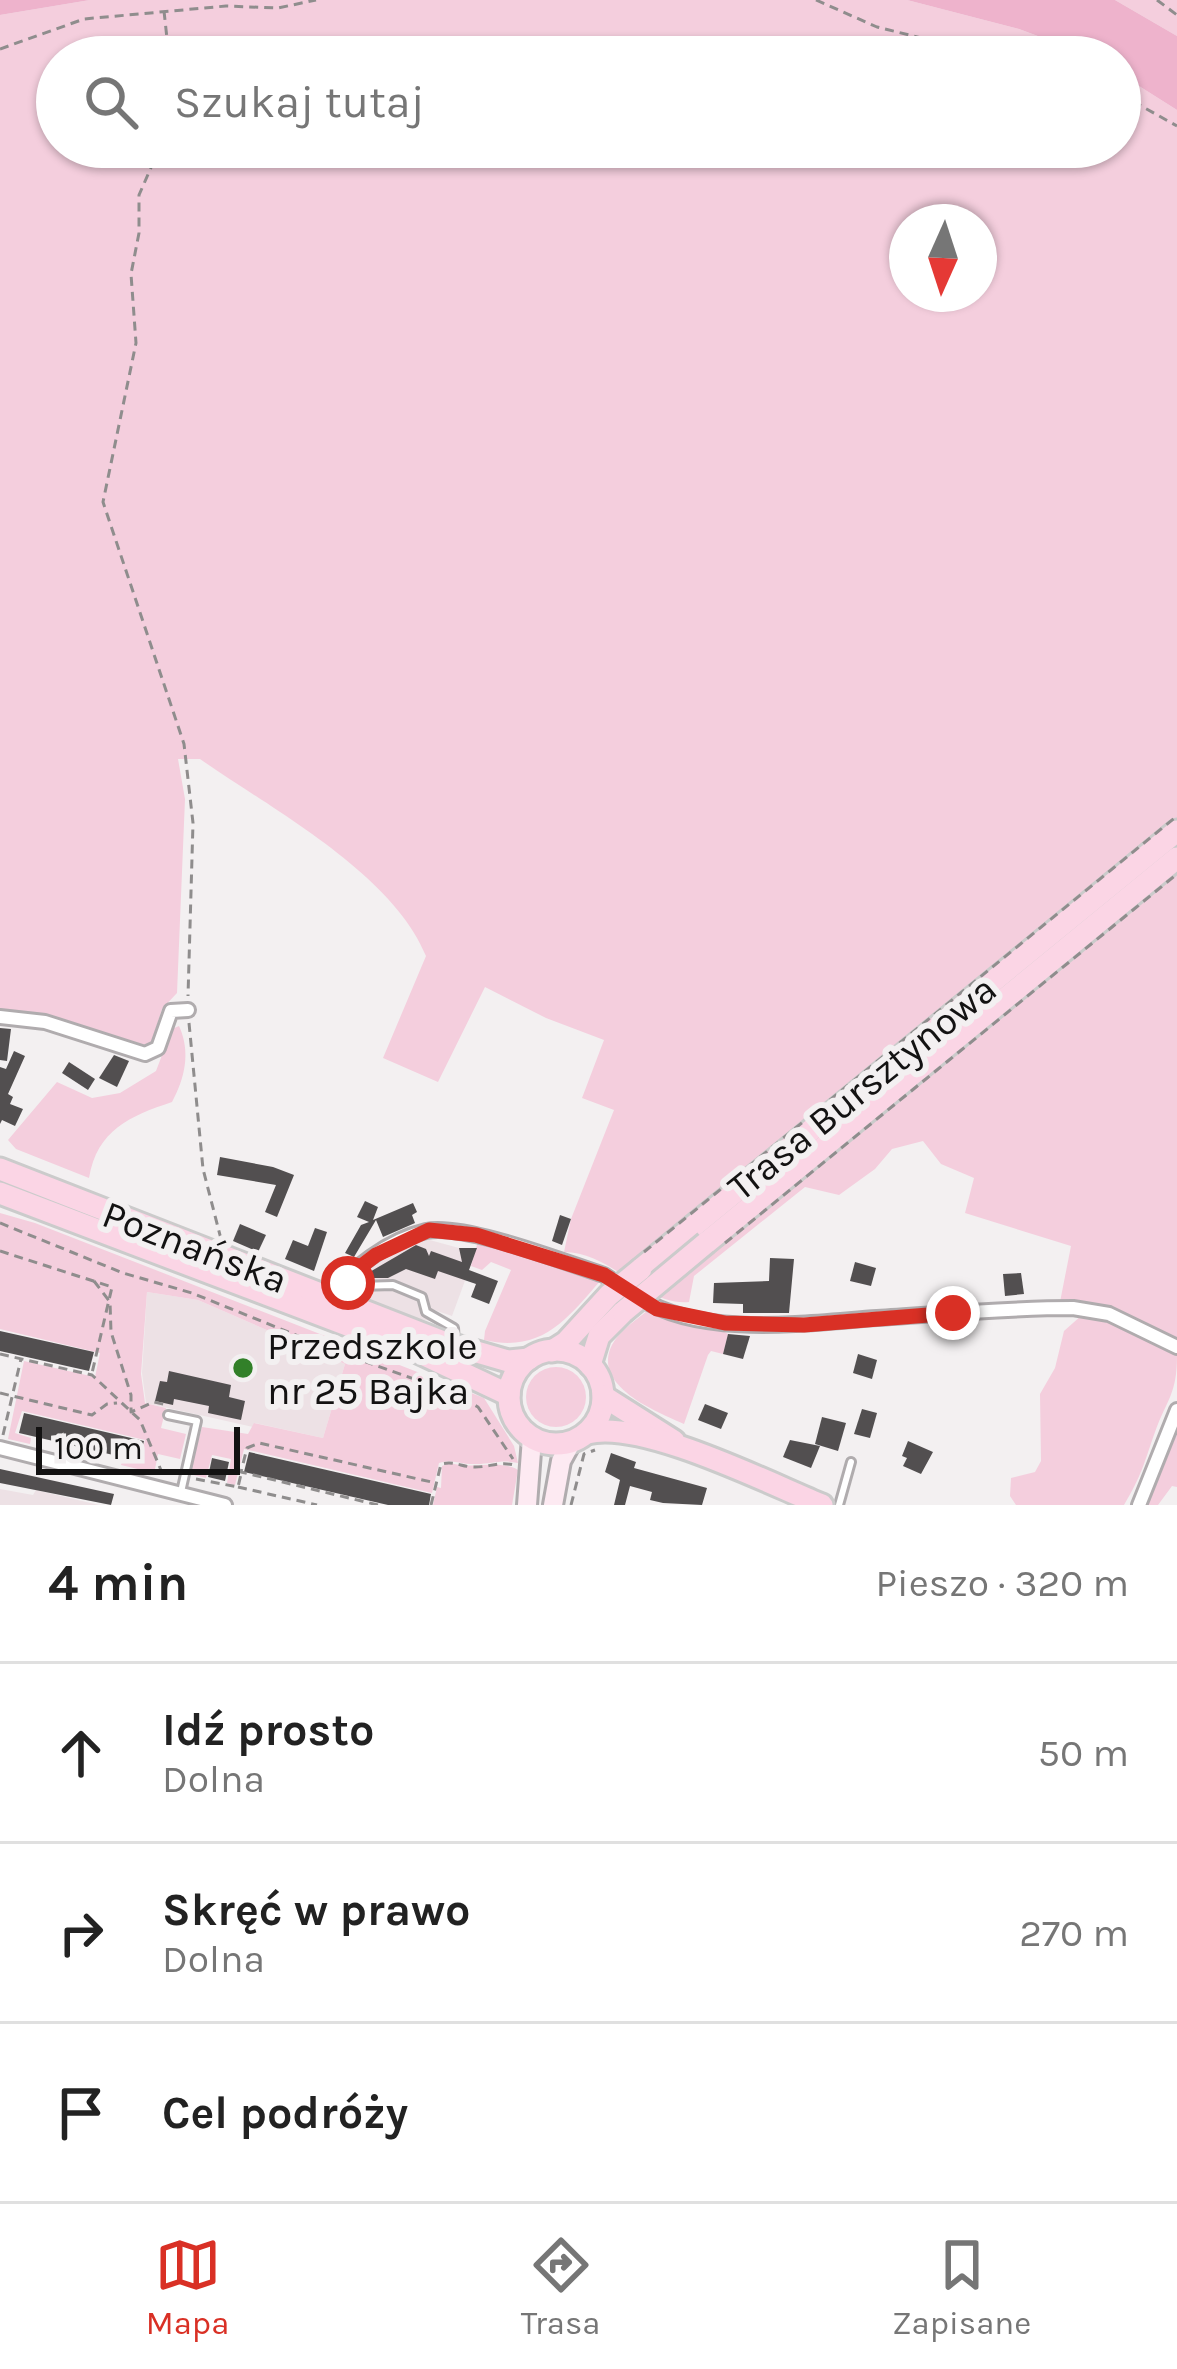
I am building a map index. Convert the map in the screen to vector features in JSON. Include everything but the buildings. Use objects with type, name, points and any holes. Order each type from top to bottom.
[{"type":"main road","name":"Trasa Bursztynowa","points":[[590,1365],[616,1303],[1177,831]]},
{"type":"main road","name":"Trasa Bursztynowa","points":[[552,1351],[1177,858]]},
{"type":"main road","name":"Poznańska","points":[[0,1169],[455,1346],[508,1361],[529,1359]]},
{"type":"main road","name":"Poznańska","points":[[0,1193],[433,1358],[509,1395]]},
{"type":"main road","points":[[684,1448],[603,1396],[590,1365],[577,1355],[552,1351],[529,1359],[517,1371],[509,1395],[514,1419],[532,1438],[556,1444],[586,1441],[614,1430],[684,1448],[822,1505]]},
{"type":"main road","points":[[553,1505],[561,1460],[586,1441],[603,1396]]},
{"type":"main road","points":[[527,1505],[526,1466],[532,1438]]},
{"type":"street","points":[[0,1017],[46,1022],[146,1054],[158,1048],[171,1011],[188,1010]]},
{"type":"street","points":[[327,1298],[376,1255],[429,1230],[457,1232],[604,1275],[657,1309],[725,1323],[804,1325],[1072,1308],[1109,1314],[1177,1346]]},
{"type":"street","points":[[1139,1505],[1177,1410]]},
{"type":"street","points":[[1,1443],[225,1505]]},
{"type":"lane","points":[[343,1280],[359,1286],[393,1285],[422,1297],[426,1312],[454,1328],[455,1346]]},
{"type":"lane","points":[[168,1415],[196,1421],[181,1492]]},
{"type":"lane","points":[[839,1505],[851,1462]]},
{"type":"path","points":[[1,48],[84,19],[248,4],[278,8],[316,0]]},
{"type":"path","points":[[816,0],[878,28],[911,36]]},
{"type":"path","points":[[1157,0],[1177,15]]},
{"type":"path","points":[[164,9],[167,36]]},
{"type":"path","points":[[1141,106],[1177,126]]},
{"type":"path","points":[[151,168],[139,195],[139,233],[131,274],[136,343],[103,502],[184,744],[193,823],[188,1010],[203,1168],[223,1258]]},
{"type":"path","points":[[639,1256],[1177,816]]},
{"type":"path","points":[[723,1245],[1177,874]]},
{"type":"path","points":[[0,1223],[448,1391],[478,1407],[512,1459],[526,1466]]},
{"type":"path","points":[[0,1252],[112,1286]]},
{"type":"path","points":[[92,1375],[116,1270]]},
{"type":"path","points":[[94,1281],[109,1299],[111,1332],[131,1395],[131,1412]]},
{"type":"path","points":[[0,1354],[92,1375],[140,1420],[164,1478],[171,1480]]},
{"type":"path","points":[[1,1443],[21,1359]]},
{"type":"path","points":[[0,1393],[92,1415],[107,1404],[122,1404]]},
{"type":"path","points":[[571,1505],[586,1441]]},
{"type":"path","points":[[238,1487],[247,1448],[259,1443],[436,1483]]},
{"type":"path","points":[[430,1505],[441,1464],[476,1468],[499,1461],[526,1466]]},
{"type":"path","points":[[241,1472],[378,1505]]},
{"type":"path","points":[[190,1478],[317,1505]]},
{"type":"shaded area","points":[[0,0],[90,0],[0,15]]},
{"type":"shaded area","points":[[90,0],[907,0],[1038,36],[36,36],[36,168],[1141,168],[1141,87],[1177,110],[1177,1340],[1090,1304],[1060,1302],[1071,1246],[965,1213],[974,1178],[941,1164],[923,1141],[892,1149],[875,1169],[839,1195],[805,1187],[694,1276],[689,1302],[658,1296],[599,1261],[564,1252],[571,1219],[614,1110],[582,1098],[604,1040],[485,987],[438,1082],[383,1058],[426,956],[410,926],[387,897],[328,846],[200,759],[178,759],[185,799],[177,993],[162,1009],[151,1044],[0,1010],[0,15]]},
{"type":"shaded area","points":[[907,0],[1115,0],[1177,36],[1177,110],[1141,87],[1141,36],[1038,36]]},
{"type":"shaded area","points":[[1115,0],[1177,0],[1177,36]]},
{"type":"shaded area","points":[[179,1026],[185,1065],[172,1102],[118,1127],[99,1148],[89,1178],[16,1149],[8,1140],[57,1082],[92,1098],[120,1093],[156,1071],[172,1029]]},
{"type":"shaded area","points":[[0,1213],[484,1398],[514,1446],[518,1463],[439,1463],[432,1493],[244,1449],[235,1485],[227,1483],[231,1459],[212,1455],[206,1478],[189,1474],[202,1427],[248,1434],[254,1423],[323,1438],[345,1364],[198,1300],[147,1292],[141,1374],[145,1403],[166,1408],[161,1428],[186,1434],[180,1459],[158,1454],[150,1472],[121,1465],[123,1458],[140,1462],[145,1440],[22,1411],[15,1433],[31,1438],[30,1444],[8,1439],[24,1361],[95,1377],[100,1353],[0,1329]]},
{"type":"shaded area","points":[[426,1239],[477,1248],[452,1316],[434,1310],[430,1321],[415,1318],[345,1290],[368,1268]]},
{"type":"shaded area","points":[[478,1241],[601,1280],[551,1330],[522,1342],[484,1340],[511,1270],[491,1262],[482,1270],[471,1266]]},
{"type":"shaded area","name":"Przedszkole nr 25 Bajka","points":[[147,1292],[198,1300],[345,1364],[323,1438],[146,1403],[142,1373]]},
{"type":"shaded area","points":[[647,1311],[712,1325],[728,1334],[723,1354],[711,1351],[708,1355],[684,1424],[630,1395],[611,1373],[612,1345]]},
{"type":"shaded area","points":[[1082,1315],[1144,1336],[1177,1356],[1170,1396],[1124,1505],[1016,1505],[1010,1496],[1011,1478],[1035,1472],[1041,1461],[1040,1394],[1055,1368],[1064,1331]]},
{"type":"shaded area","points":[[556,1367],[577,1376],[586,1397],[577,1418],[556,1427],[535,1418],[526,1397],[535,1376]]},
{"type":"shaded area","points":[[1177,1427],[1177,1487],[1172,1486],[1158,1505],[1143,1505]]},
{"type":"shaded area","points":[[442,1466],[518,1470],[512,1505],[433,1505],[437,1487],[441,1488]]},
{"type":"shaded area","points":[[0,1489],[33,1495],[36,1490],[99,1505],[0,1505]]},
{"type":"place","name":"Przedszkole nr 25 Bajka","points":[[243,1368]]},
{"type":"route","points":[[348,1283],[343,1280],[376,1255],[429,1230],[476,1235],[604,1275],[657,1309],[725,1323],[804,1325],[953,1313]]}]
